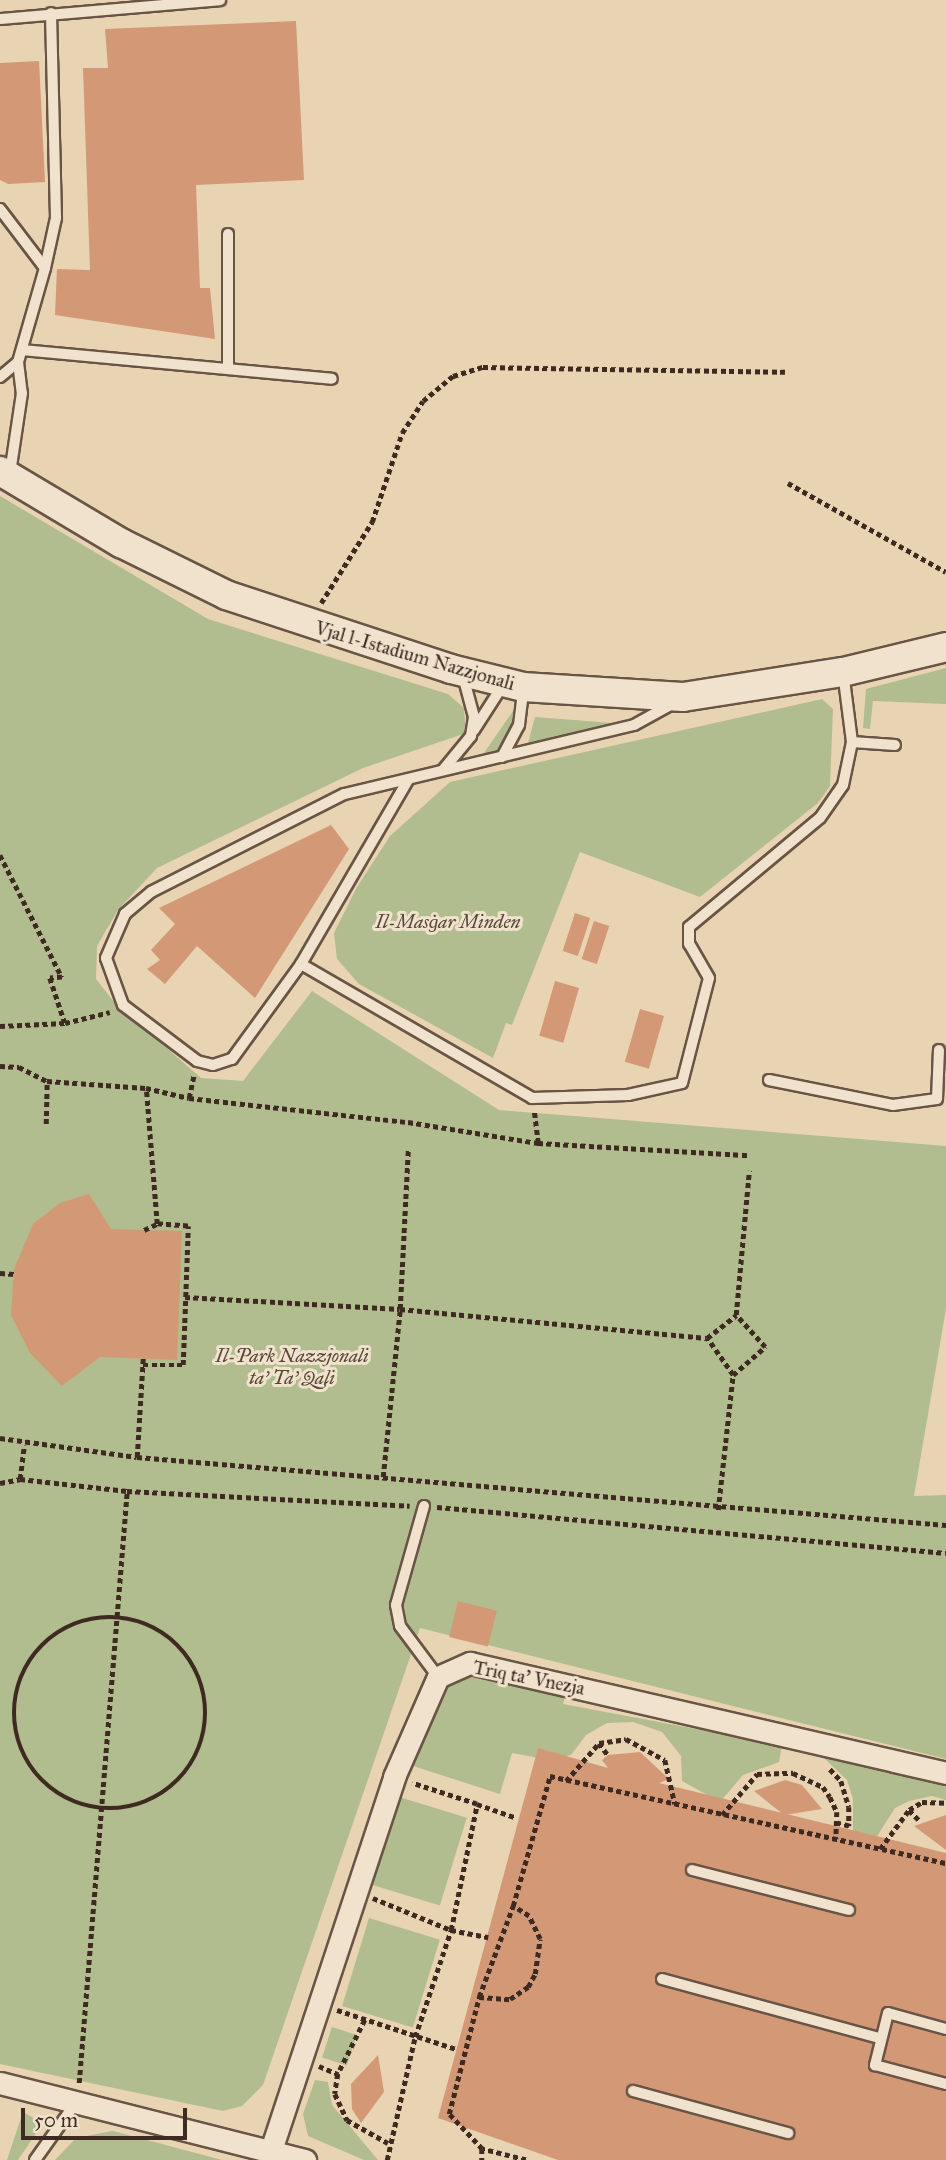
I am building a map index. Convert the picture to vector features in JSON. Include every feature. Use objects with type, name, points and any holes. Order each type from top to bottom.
[{"type":"main road","name":"Vjal l-Istadium Nazzjonali","points":[[5,473],[174,571],[307,624],[463,673],[514,685],[683,697],[843,672],[946,647]]},
{"type":"street","name":"Triq ta' Vnezja","points":[[438,1676],[470,1664],[946,1773]]},
{"type":"street","points":[[271,2150],[394,1777],[438,1676]]},
{"type":"street","points":[[0,2083],[305,2160]]},
{"type":"lane","points":[[0,19],[220,0]]},
{"type":"lane","points":[[5,473],[22,393],[18,362],[45,268],[55,218],[51,13]]},
{"type":"lane","points":[[0,209],[45,268]]},
{"type":"lane","points":[[228,234],[228,369]]},
{"type":"lane","points":[[22,350],[332,379]]},
{"type":"lane","points":[[0,377],[18,362]]},
{"type":"lane","points":[[301,964],[532,1098],[628,1096],[682,1083],[709,978],[689,944],[689,927],[820,818],[843,785],[852,742],[843,672]]},
{"type":"lane","points":[[463,673],[474,717],[471,736]]},
{"type":"lane","points":[[502,757],[519,725],[514,685]]},
{"type":"lane","points":[[440,772],[462,752],[471,736],[514,685]]},
{"type":"lane","points":[[408,780],[301,964],[233,1059],[214,1065],[197,1061],[123,1004],[106,958],[112,937],[125,914],[152,892],[344,794],[634,725],[683,697]]},
{"type":"lane","points":[[852,742],[895,745]]},
{"type":"lane","points":[[769,1080],[893,1105],[937,1100],[939,1050]]},
{"type":"lane","points":[[424,1506],[396,1605],[400,1626],[438,1676]]},
{"type":"lane","points":[[692,1870],[849,1910]]},
{"type":"lane","points":[[662,1979],[879,2038]]},
{"type":"lane","points":[[946,2029],[888,2013],[879,2038],[875,2065],[946,2084]]},
{"type":"lane","points":[[633,2091],[788,2133]]},
{"type":"lane","points":[[35,2160],[75,2104]]},
{"type":"path","points":[[307,624],[367,532],[402,433],[423,401],[453,376],[483,367],[785,372]]},
{"type":"path","points":[[788,483],[946,572]]},
{"type":"path","points":[[0,855],[62,977],[50,978],[65,1023]]},
{"type":"path","points":[[0,1026],[65,1023],[101,1018],[123,1004]]},
{"type":"path","points":[[189,1098],[197,1061]]},
{"type":"path","points":[[0,1066],[19,1067],[47,1082],[146,1087],[189,1098],[408,1122],[538,1143],[750,1155]]},
{"type":"path","points":[[47,1082],[47,1124]]},
{"type":"path","points":[[146,1087],[157,1224]]},
{"type":"path","points":[[532,1098],[538,1143]]},
{"type":"path","points":[[383,1476],[400,1309],[408,1149]]},
{"type":"path","points":[[185,1297],[400,1309],[707,1338],[736,1315],[749,1171]]},
{"type":"path","points":[[137,1457],[143,1362],[183,1366],[188,1226],[157,1224],[144,1230]]},
{"type":"path","points":[[0,1273],[14,1274]]},
{"type":"path","points":[[733,1375],[765,1347],[736,1315]]},
{"type":"path","points":[[707,1338],[733,1375],[718,1510]]},
{"type":"path","points":[[0,1438],[24,1445],[137,1457],[383,1476],[718,1510],[946,1525]]},
{"type":"path","points":[[20,1479],[24,1445]]},
{"type":"path","points":[[0,1483],[20,1479],[127,1491],[424,1506],[946,1553]]},
{"type":"path","points":[[75,2104],[84,2061],[127,1491]]},
{"type":"path","points":[[118,1613],[153,1626],[183,1648],[201,1677],[208,1720],[199,1754],[179,1782],[130,1808],[101,1809],[53,1791],[29,1766],[16,1737],[13,1704],[29,1660],[51,1636],[73,1623],[118,1613]]},
{"type":"path","points":[[566,1781],[599,1743],[626,1739],[654,1750],[671,1773],[675,1804]]},
{"type":"path","points":[[599,1743],[608,1755]]},
{"type":"path","points":[[824,1765],[847,1796],[849,1826],[837,1823]]},
{"type":"path","points":[[722,1815],[757,1774],[775,1770],[823,1787],[837,1823],[836,1839]]},
{"type":"path","points":[[526,2160],[482,2149],[449,2114],[478,1997],[513,1906],[550,1776],[946,1863]]},
{"type":"path","points":[[422,1786],[517,1818]]},
{"type":"path","points":[[880,1849],[909,1810],[922,1802],[946,1803]]},
{"type":"path","points":[[387,2160],[388,2143],[415,2037],[451,1930],[477,1804]]},
{"type":"path","points":[[909,1810],[920,1821]]},
{"type":"path","points":[[388,1902],[451,1930],[488,1937]]},
{"type":"path","points":[[478,1997],[510,1999],[528,1987],[536,1974],[540,1939],[529,1916],[513,1906]]},
{"type":"path","points":[[319,2004],[456,2049]]},
{"type":"path","points":[[365,2020],[338,2074],[335,2094],[347,2120],[388,2143]]},
{"type":"path","points":[[482,2149],[482,2160]]},
{"type":"green space","name":"Il-Park Nazzjonali ta' Ta' Qali","points":[[0,496],[208,619],[448,694],[464,708],[466,733],[363,768],[157,868],[118,910],[97,946],[96,979],[114,1002],[201,1078],[243,1081],[312,991],[499,1110],[946,1146],[946,1309],[914,1496],[946,1495],[946,1759],[420,1628],[263,2085],[242,2106],[223,2111],[0,2064]]},
{"type":"green space","points":[[946,668],[946,704],[873,701],[870,729],[863,728],[866,689]]},
{"type":"green space","name":"Il-Masġar Minden","points":[[822,699],[833,709],[830,786],[818,803],[700,897],[580,852],[512,1025],[506,1023],[493,1058],[359,984],[337,959],[334,933],[357,887],[390,836],[450,782]]},
{"type":"green space","points":[[513,711],[515,721],[502,750],[480,759]]},
{"type":"green space","points":[[535,717],[625,724],[527,747]]},
{"type":"green space","points":[[466,1676],[565,1695],[563,1704],[782,1745],[779,1762],[743,1775],[720,1802],[682,1781],[681,1756],[662,1732],[633,1722],[607,1723],[586,1735],[571,1755],[549,1760],[512,1753],[500,1794],[410,1765],[444,1689]]},
{"type":"green space","points":[[823,1757],[946,1786],[946,1800],[932,1796],[909,1801],[895,1808],[876,1838],[853,1833],[853,1799],[847,1780]]},
{"type":"green space","points":[[396,1796],[467,1818],[440,1906],[369,1884]]},
{"type":"green space","points":[[369,1918],[440,1940],[413,2028],[342,2006]]},
{"type":"green space","points":[[332,2027],[357,2035],[347,2065],[322,2057]]},
{"type":"green space","points":[[315,2080],[328,2082],[332,2105],[378,2160],[364,2160],[308,2136],[303,2114]]},
{"type":"green space","points":[[23,2112],[43,2123],[18,2160],[7,2160]]},
{"type":"green space","points":[[112,2131],[222,2160],[55,2160],[76,2138]]},
{"type":"building","points":[[296,21],[304,180],[196,185],[200,288],[210,288],[215,339],[55,315],[57,269],[90,270],[83,68],[108,68],[105,29]]},
{"type":"building","points":[[39,61],[45,182],[8,184],[0,180],[0,63]]},
{"type":"building","points":[[331,825],[349,849],[255,998],[197,946],[165,984],[147,969],[160,960],[151,950],[175,924],[159,908]]},
{"type":"building","points":[[575,913],[590,918],[578,956],[563,951]]},
{"type":"building","points":[[594,921],[609,926],[597,964],[582,959]]},
{"type":"building","points":[[555,981],[579,988],[563,1043],[539,1036]]},
{"type":"building","points":[[640,1009],[664,1016],[649,1069],[625,1062]]},
{"type":"building","points":[[89,1194],[111,1229],[182,1231],[177,1360],[100,1357],[62,1386],[30,1353],[11,1315],[14,1269],[33,1224],[60,1203]]},
{"type":"building","points":[[458,1601],[497,1611],[488,1647],[449,1637]]},
{"type":"building","points":[[538,1748],[608,1768],[602,1760],[608,1755],[640,1752],[669,1779],[659,1783],[946,1853],[946,2160],[558,2160],[438,2118]]},
{"type":"building","points":[[785,1780],[802,1785],[822,1809],[784,1815],[754,1791]]},
{"type":"building","points":[[946,1815],[946,1850],[914,1826]]},
{"type":"building","points":[[378,2055],[384,2092],[361,2123],[352,2109],[351,2084]]}]
